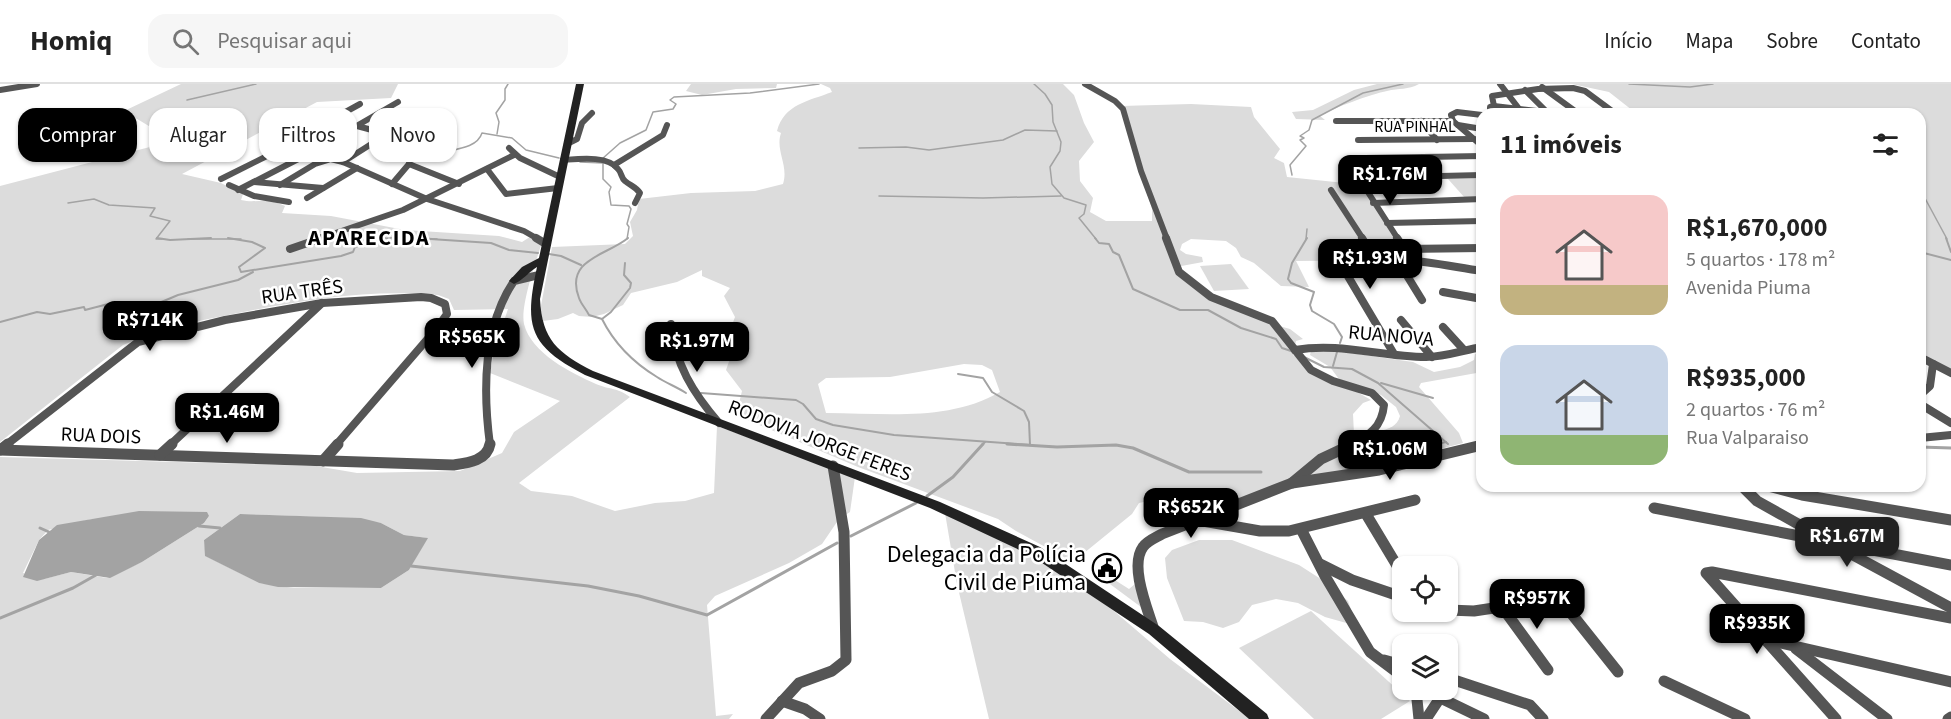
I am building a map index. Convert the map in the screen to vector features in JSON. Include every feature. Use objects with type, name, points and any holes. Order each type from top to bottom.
[{"type":"main road","name":"RODOVIA JORGE FERES","points":[[580,84],[535,299],[535,320],[544,340],[555,353],[589,373],[935,505],[1026,546],[1063,568],[1154,630],[1261,719]]},
{"type":"main road","points":[[514,281],[526,269],[542,260]]},
{"type":"street","points":[[0,90],[37,84]]},
{"type":"street","points":[[1085,84],[1115,101],[1123,109],[1142,171],[1179,272],[1211,297],[1272,321],[1305,364],[1320,375],[1372,393],[1384,405],[1382,421],[1368,436],[1319,460],[1292,483]]},
{"type":"street","points":[[1500,84],[1519,108]]},
{"type":"street","points":[[1494,106],[1491,97],[1542,87],[1573,87],[1583,90],[1606,108]]},
{"type":"street","points":[[1542,87],[1572,108]]},
{"type":"street","points":[[1525,90],[1543,108]]},
{"type":"street","points":[[357,126],[398,102]]},
{"type":"street","points":[[353,108],[360,104]]},
{"type":"street","points":[[1490,108],[1494,106],[1507,108]]},
{"type":"street","points":[[1476,114],[1461,112],[1451,114],[1456,123],[1476,140]]},
{"type":"street","points":[[567,144],[577,140],[582,123],[592,113]]},
{"type":"street","points":[[1336,121],[1421,121],[1456,123],[1476,128]]},
{"type":"street","points":[[1421,121],[1437,140]]},
{"type":"street","points":[[614,165],[663,135],[667,125]]},
{"type":"street","points":[[357,126],[387,134],[357,153]]},
{"type":"street","name":"RUA PINHAL","points":[[1358,140],[1476,142]]},
{"type":"street","points":[[509,148],[514,155],[559,182]]},
{"type":"street","points":[[291,249],[390,215],[488,170],[514,155]]},
{"type":"street","points":[[1412,260],[1372,203],[1348,161],[1365,158],[1476,156]]},
{"type":"street","points":[[220,179],[259,160]]},
{"type":"street","points":[[563,160],[593,160],[614,165],[618,168],[623,180],[639,190],[640,193],[635,203]]},
{"type":"street","points":[[238,190],[292,162]]},
{"type":"street","points":[[280,185],[300,175],[316,162]]},
{"type":"street","points":[[343,162],[427,199],[524,231],[546,244]]},
{"type":"street","points":[[392,184],[409,164],[459,184]]},
{"type":"street","points":[[307,198],[357,168]]},
{"type":"street","points":[[488,170],[506,194],[559,182]]},
{"type":"street","points":[[1358,178],[1476,176]]},
{"type":"street","points":[[253,182],[323,188]]},
{"type":"street","points":[[229,185],[263,199],[289,202]]},
{"type":"street","points":[[1331,190],[1377,262]]},
{"type":"street","points":[[1372,203],[1476,199]]},
{"type":"street","points":[[1387,223],[1476,221]]},
{"type":"street","points":[[1404,249],[1476,248]]},
{"type":"street","points":[[1394,354],[1345,269],[1352,264],[1412,260],[1476,271]]},
{"type":"street","points":[[1398,261],[1422,300]]},
{"type":"street","points":[[514,281],[539,275]]},
{"type":"street","name":"RUA DOIS","points":[[0,450],[453,465],[476,461],[483,457],[490,447],[484,401],[486,358],[500,308],[514,281]]},
{"type":"street","points":[[1443,292],[1476,299]]},
{"type":"street","name":"RUA TRÊS","points":[[0,450],[138,342],[225,320],[322,303],[420,297],[440,300],[447,308],[447,314],[437,328],[323,461]]},
{"type":"street","points":[[160,455],[322,303]]},
{"type":"street","points":[[1401,320],[1432,357]]},
{"type":"street","points":[[670,324],[678,366],[692,390],[719,423]]},
{"type":"street","points":[[1443,327],[1464,350]]},
{"type":"street","name":"RUA NOVA","points":[[1295,350],[1313,346],[1336,346],[1432,357],[1476,348]]},
{"type":"street","points":[[1926,360],[1951,373]]},
{"type":"street","points":[[1926,392],[1932,382],[1933,364]]},
{"type":"street","points":[[1926,408],[1951,423]]},
{"type":"street","points":[[1926,437],[1951,435]]},
{"type":"street","points":[[1154,630],[1138,564],[1140,551],[1148,542],[1161,534],[1292,483],[1379,470],[1476,446]]},
{"type":"street","points":[[766,719],[799,683],[831,670],[846,660],[844,532],[833,466]]},
{"type":"street","points":[[1748,492],[1757,501],[1951,609]]},
{"type":"street","points":[[1791,492],[1951,520]]},
{"type":"street","points":[[1201,520],[1273,532],[1301,529],[1415,500]]},
{"type":"street","points":[[1654,508],[1951,565]]},
{"type":"street","points":[[1366,514],[1392,557]]},
{"type":"street","points":[[1301,529],[1333,590],[1370,652],[1392,669]]},
{"type":"street","points":[[1320,564],[1352,580],[1392,594]]},
{"type":"street","points":[[1836,719],[1706,573],[1712,572],[1951,618]]},
{"type":"street","points":[[1458,610],[1474,611],[1573,596]]},
{"type":"street","points":[[1559,598],[1618,672]]},
{"type":"street","points":[[1502,607],[1548,670]]},
{"type":"street","points":[[1763,639],[1951,682]]},
{"type":"street","points":[[1793,647],[1887,719]]},
{"type":"street","points":[[1378,659],[1392,662]]},
{"type":"street","points":[[1458,681],[1530,705],[1538,710],[1543,719]]},
{"type":"street","points":[[1664,681],[1745,719]]},
{"type":"street","points":[[1418,700],[1419,719]]},
{"type":"street","points":[[1426,719],[1439,700]]},
{"type":"street","points":[[1444,700],[1484,719]]},
{"type":"street","points":[[782,701],[805,709],[820,719]]},
{"type":"shaded area","points":[[181,84],[398,84],[391,98],[317,102],[306,108],[259,108],[259,133],[247,139],[247,108],[149,108],[149,126],[137,119],[137,108],[130,108]]},
{"type":"shaded area","points":[[691,84],[777,84],[776,88],[736,89],[702,95],[686,91]]},
{"type":"shaded area","points":[[821,84],[1063,84],[1074,95],[1094,142],[1079,161],[1080,181],[1093,198],[1090,212],[1106,221],[1152,221],[1152,209],[1121,106],[1191,104],[1251,107],[1254,117],[1280,149],[1274,158],[1284,163],[1287,177],[1364,185],[1413,260],[1296,261],[1309,287],[1281,286],[1254,263],[1241,257],[1236,248],[1226,241],[1191,239],[1182,244],[1180,250],[1186,254],[1202,257],[1203,262],[1176,267],[1201,292],[1272,324],[1290,329],[1303,339],[1296,341],[1293,355],[1371,400],[1363,403],[1353,414],[1354,434],[1367,461],[1361,468],[1233,503],[1201,497],[1179,500],[1163,498],[1139,503],[1132,514],[1073,562],[998,519],[858,467],[729,412],[732,412],[739,403],[742,391],[726,370],[733,350],[729,333],[735,317],[724,296],[730,288],[702,276],[702,270],[677,282],[631,293],[623,305],[604,314],[592,317],[573,313],[558,319],[543,321],[540,311],[552,247],[625,244],[633,236],[630,222],[637,210],[639,199],[691,193],[755,191],[783,184],[781,133],[777,131],[780,122],[791,109],[832,92],[830,88]],"holes":[[[964,364],[982,365],[992,370],[1000,392],[980,402],[937,412],[915,414],[826,413],[818,384],[826,378],[890,377]]]},
{"type":"shaded area","points":[[1377,84],[1419,84],[1343,105],[1320,116],[1325,120],[1296,119],[1292,112],[1313,110],[1354,90]]},
{"type":"shaded area","points":[[1572,84],[1951,84],[1951,371],[1926,358],[1926,108],[1629,108],[1609,92]]},
{"type":"shaded area","points":[[149,147],[149,162],[204,162],[182,174],[221,183],[243,194],[241,200],[278,203],[285,206],[282,213],[331,216],[405,230],[499,236],[522,242],[533,235],[543,239],[524,306],[524,324],[528,334],[543,353],[564,368],[630,397],[519,483],[531,491],[572,496],[615,511],[655,503],[685,501],[714,493],[717,426],[855,477],[850,512],[839,519],[822,544],[789,563],[715,596],[707,605],[716,716],[733,714],[729,719],[0,719],[0,457],[316,466],[357,473],[460,471],[502,453],[514,432],[560,401],[490,373],[494,351],[508,309],[454,310],[449,299],[438,295],[369,294],[301,302],[165,328],[123,345],[0,442],[0,186],[92,162],[137,162],[137,150]],"holes":[[[240,514],[324,517],[381,523],[404,535],[427,538],[409,570],[381,588],[294,588],[259,583],[206,556],[204,540]],[[209,516],[204,523],[142,562],[107,578],[71,572],[44,579],[23,573],[39,540],[48,530],[92,519]]]},
{"type":"shaded area","points":[[1476,178],[1476,198],[1465,198],[1448,179]]},
{"type":"shaded area","points":[[1231,264],[1249,289],[1214,291],[1200,266]]},
{"type":"shaded area","points":[[1323,349],[1413,362],[1434,372],[1460,367],[1474,360],[1476,354],[1476,373],[1421,383],[1419,387],[1459,433],[1463,443],[1410,457],[1395,457],[1380,439],[1379,432],[1397,423],[1400,416],[1396,407],[1381,395],[1339,379],[1330,367],[1310,355],[1311,351]]},
{"type":"shaded area","points":[[139,511],[207,512],[209,516],[204,523],[142,562],[110,578],[71,572],[37,581],[23,577],[39,540],[57,525]]},
{"type":"shaded area","points":[[945,513],[1009,544],[1072,581],[1114,611],[1170,659],[1250,719],[989,719],[957,584]]},
{"type":"shaded area","points":[[240,514],[361,518],[381,523],[404,535],[428,538],[409,570],[381,588],[278,587],[259,583],[205,556],[204,540]]},
{"type":"shaded area","points":[[1199,540],[1232,540],[1299,565],[1327,583],[1348,601],[1357,626],[1325,617],[1298,603],[1276,599],[1252,605],[1239,622],[1223,628],[1203,622],[1184,621],[1167,578],[1165,558],[1172,550]]},
{"type":"shaded area","points":[[1099,564],[1103,566],[1099,570],[1129,589],[1135,584],[1141,607],[1091,570]]},
{"type":"shaded area","points":[[1311,611],[1392,685],[1392,700],[1410,701],[1381,719],[1314,719],[1239,648]]},
{"type":"waterway","points":[[187,100],[256,84]]},
{"type":"waterway","points":[[497,134],[499,122],[496,113],[505,100],[505,89],[508,84]]},
{"type":"waterway","points":[[602,159],[620,143],[646,130],[653,112],[673,109],[676,104],[670,100],[674,97],[750,93],[819,84]]},
{"type":"waterway","points":[[1034,84],[1045,94],[1052,105],[1053,122],[1057,131]]},
{"type":"waterway","points":[[1292,175],[1290,165],[1306,146],[1300,140],[1304,138],[1300,136],[1309,130],[1312,120],[1363,93],[1403,84]]},
{"type":"waterway","points":[[1629,84],[1690,87],[1713,84]]},
{"type":"waterway","points":[[859,148],[906,147],[929,150],[1003,140],[1025,130],[1057,131]]},
{"type":"waterway","points":[[1057,131],[1061,142],[1060,151],[1050,167],[1052,184],[1064,198],[1086,205],[1084,214],[1079,218],[1096,239]]},
{"type":"waterway","points":[[457,149],[475,142],[482,133],[512,138],[526,150],[559,158]]},
{"type":"waterway","points":[[580,162],[603,163],[603,179],[611,187],[609,192],[611,205],[629,206],[631,209],[627,224],[629,227],[627,239]]},
{"type":"waterway","points":[[879,196],[983,198],[1061,196]]},
{"type":"waterway","points":[[68,203],[94,199],[109,205],[155,208],[150,216],[170,221],[156,239],[162,239]]},
{"type":"waterway","points":[[1926,200],[1947,239]]},
{"type":"waterway","points":[[1306,239],[1307,229]]},
{"type":"waterway","points":[[157,238],[190,239]]},
{"type":"waterway","points":[[190,239],[211,238]]},
{"type":"waterway","points":[[228,238],[234,239]]},
{"type":"waterway","points":[[415,238],[491,243],[509,250],[538,253]]},
{"type":"waterway","points":[[1095,238],[1099,243],[1109,244],[1113,252],[1119,255],[1133,289],[1180,310],[1208,310],[1241,328],[1276,339],[1282,348],[1291,351]]},
{"type":"waterway","points":[[1307,238],[1292,263],[1288,279],[1291,283],[1314,292],[1310,305],[1312,311],[1334,324],[1342,337],[1340,343]]},
{"type":"waterway","points":[[1946,238],[1951,252]]},
{"type":"waterway","points":[[190,239],[234,239]]},
{"type":"waterway","points":[[234,239],[241,239]]},
{"type":"waterway","points":[[234,239],[252,242],[265,248],[239,267],[241,272],[341,256],[353,252],[355,247],[383,239]]},
{"type":"waterway","points":[[383,239],[437,239]]},
{"type":"waterway","points":[[602,319],[589,315],[581,302],[576,285],[578,275],[590,260],[627,239]]},
{"type":"waterway","points":[[549,254],[561,256],[581,265]]},
{"type":"waterway","points":[[1926,254],[1951,260]]},
{"type":"waterway","points":[[602,319],[611,312],[630,288],[631,283],[624,275],[625,263]]},
{"type":"waterway","points":[[0,322],[37,312],[50,314],[84,307],[85,310],[112,303],[159,303],[178,295],[238,280],[253,272]]},
{"type":"waterway","points":[[602,319],[612,336],[633,359],[657,377],[686,393]]},
{"type":"waterway","points":[[1333,366],[1337,352]]},
{"type":"waterway","points":[[1304,357],[1324,367],[1352,369],[1378,383],[1446,442]]},
{"type":"waterway","points":[[958,374],[983,378],[992,392],[1024,411],[1029,422],[1030,445]]},
{"type":"waterway","points":[[1381,383],[1433,398]]},
{"type":"waterway","points":[[701,393],[796,400],[803,404],[816,419],[833,425],[894,435],[1030,445]]},
{"type":"waterway","points":[[1433,445],[1446,442]]},
{"type":"waterway","points":[[927,496],[953,477],[983,444]]},
{"type":"waterway","points":[[1007,444],[1057,447],[1116,445]]},
{"type":"waterway","points":[[1396,455],[1439,444]]},
{"type":"waterway","points":[[1104,445],[1116,445]]},
{"type":"waterway","points":[[1116,445],[1133,448],[1189,472],[1261,472]]},
{"type":"waterway","points":[[1926,447],[1951,448]]},
{"type":"waterway","points":[[851,536],[916,503]]},
{"type":"waterway","points":[[199,526],[220,528]]},
{"type":"waterway","points":[[40,528],[49,532]]},
{"type":"waterway","points":[[411,566],[588,586],[639,596],[707,615],[837,543]]},
{"type":"waterway","points":[[0,618],[73,588],[96,575]]},
{"type":"place","name":"Delegacia da Polícia Civil de Piúma","points":[[1107,568]]},
{"type":"district","name":"APARECIDA","points":[[369,237]]}]
